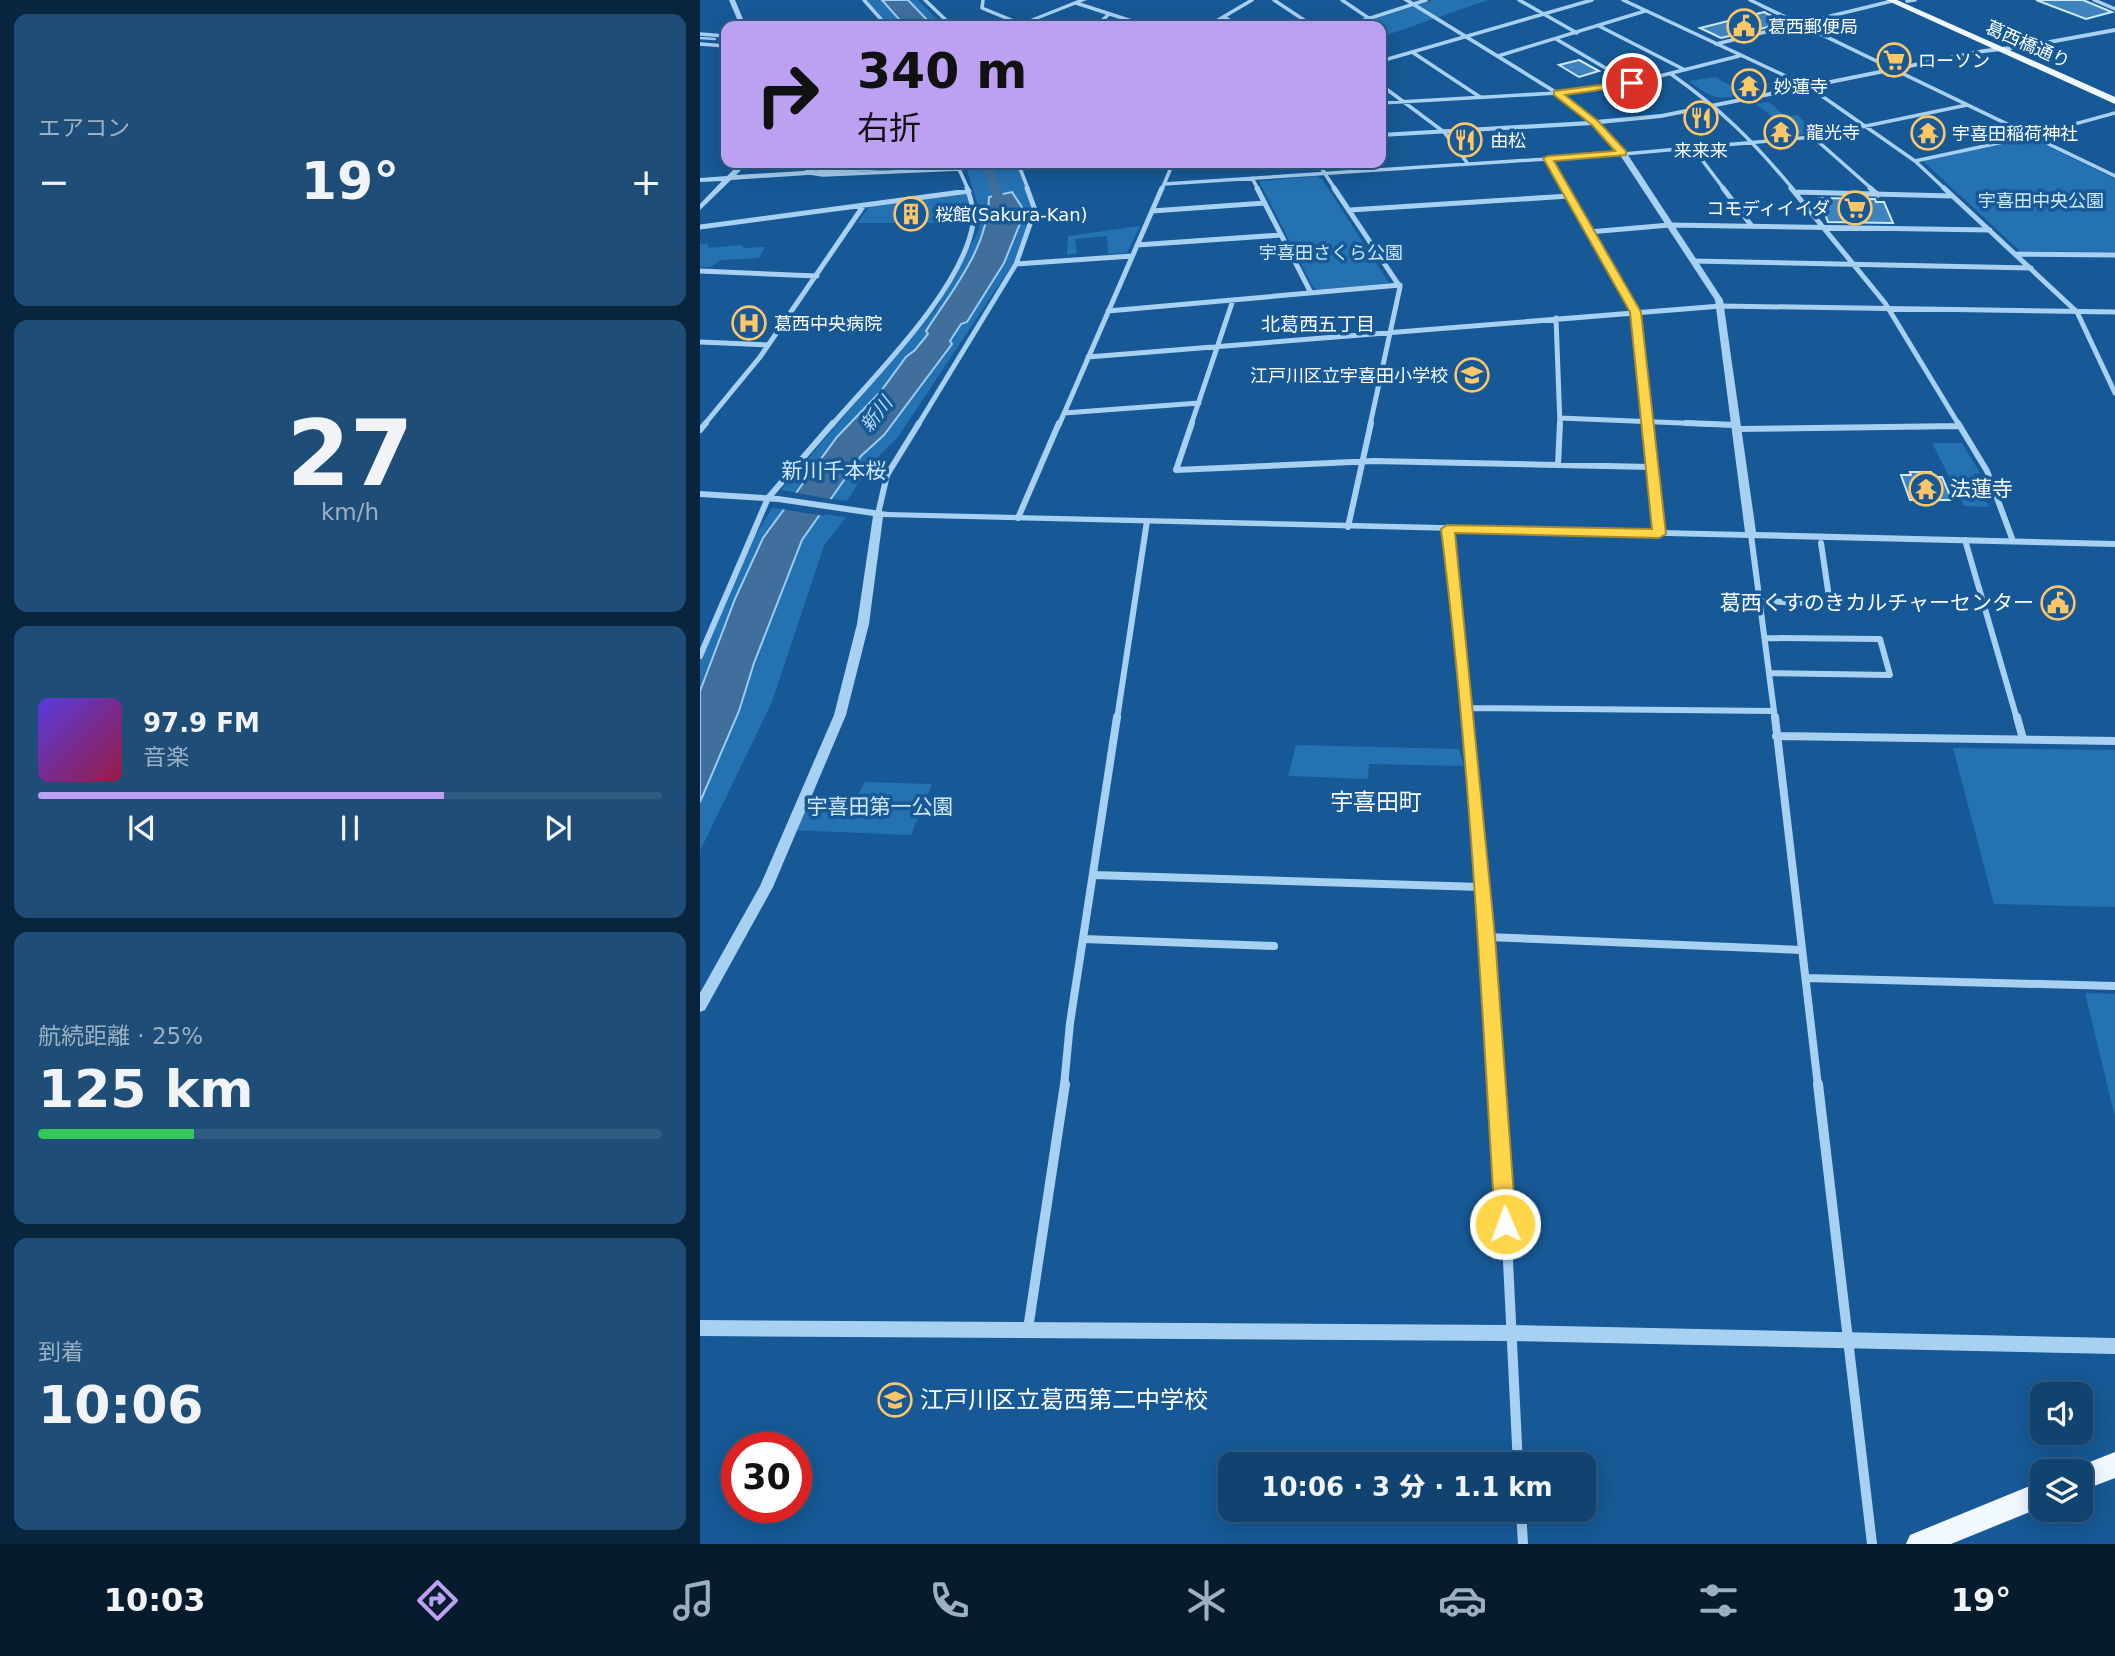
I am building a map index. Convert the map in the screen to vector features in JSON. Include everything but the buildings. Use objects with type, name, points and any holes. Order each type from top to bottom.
[{"type":"main road","name":"葛西橋通り","points":[[1891,0],[2115,94]]},
{"type":"main road","name":"葛西橋通り","points":[[1909,0],[2115,101]]},
{"type":"main road","points":[[2093,1473],[2115,1465]]},
{"type":"main road","points":[[1919,1544],[2030,1499]]},
{"type":"street","points":[[732,0],[741,21]]},
{"type":"street","points":[[864,0],[883,21]]},
{"type":"street","points":[[925,0],[947,21]]},
{"type":"street","points":[[983,0],[982,8],[1010,21]]},
{"type":"street","points":[[1029,21],[1084,0]]},
{"type":"street","points":[[1217,21],[1251,0]]},
{"type":"street","points":[[1274,0],[1306,21]]},
{"type":"street","points":[[1342,0],[1370,19]]},
{"type":"street","points":[[1363,21],[1410,2],[1426,0]]},
{"type":"street","points":[[1519,0],[1577,33]]},
{"type":"street","points":[[1386,60],[1592,0]]},
{"type":"street","points":[[1623,0],[1809,87],[1915,161],[2077,312],[2115,393]]},
{"type":"street","points":[[1750,0],[2115,176]]},
{"type":"street","points":[[1715,45],[1891,0]]},
{"type":"street","points":[[2094,0],[2115,9]]},
{"type":"street","points":[[1410,2],[1557,93],[1595,123],[1623,153],[1721,306],[1761,601],[1872,1544]]},
{"type":"street","points":[[1076,4],[1129,21]]},
{"type":"street","points":[[1498,56],[1645,12]]},
{"type":"street","points":[[1101,21],[1108,15]]},
{"type":"street","points":[[1224,17],[1231,21]]},
{"type":"street","points":[[2004,47],[2017,41],[2115,22]]},
{"type":"street","points":[[1600,26],[1685,70]]},
{"type":"street","points":[[1386,135],[1595,123],[1661,116],[2004,47],[2028,47],[2111,31],[2115,36]]},
{"type":"street","points":[[700,34],[721,36]]},
{"type":"street","points":[[1556,39],[1632,83]]},
{"type":"street","points":[[700,44],[721,46]]},
{"type":"street","points":[[1412,52],[1481,97]]},
{"type":"street","points":[[1386,103],[1557,93],[1632,83],[1739,56]]},
{"type":"street","points":[[1671,74],[1716,106],[1754,142],[1889,308],[1987,471],[2012,541]]},
{"type":"street","points":[[1386,89],[1444,132],[1468,164]]},
{"type":"street","points":[[1164,184],[1623,153],[1813,137],[1967,105]]},
{"type":"street","points":[[1915,161],[2031,136],[2115,113]]},
{"type":"street","points":[[1813,137],[1878,195]]},
{"type":"street","points":[[1692,148],[1751,225]]},
{"type":"street","points":[[1548,158],[1636,312],[1659,534]]},
{"type":"street","points":[[700,208],[739,168]]},
{"type":"street","points":[[805,172],[815,168]]},
{"type":"street","points":[[700,180],[868,168]]},
{"type":"street","points":[[805,172],[823,176],[922,168]]},
{"type":"street","points":[[700,656],[773,498],[932,309],[972,226],[969,191],[960,168]]},
{"type":"street","points":[[700,1006],[766,887],[840,715],[863,624],[878,514],[887,475],[1016,264],[1035,210],[1020,168]]},
{"type":"street","points":[[1018,518],[1171,168]]},
{"type":"street","points":[[1322,168],[1400,285],[1348,527]]},
{"type":"street","points":[[1252,178],[1311,293]]},
{"type":"street","points":[[700,227],[969,191]]},
{"type":"street","points":[[1795,192],[1953,196]]},
{"type":"street","points":[[1350,210],[1569,195]]},
{"type":"street","points":[[1152,211],[1265,203]]},
{"type":"street","points":[[700,430],[768,345],[864,205]]},
{"type":"street","points":[[1589,232],[1670,225],[1991,230]]},
{"type":"street","points":[[1137,245],[1281,235]]},
{"type":"street","points":[[2017,254],[2115,255]]},
{"type":"street","points":[[1016,264],[1132,256]]},
{"type":"street","points":[[1693,261],[2031,268]]},
{"type":"street","points":[[700,271],[817,276]]},
{"type":"street","points":[[1108,311],[1400,285]]},
{"type":"street","points":[[1233,300],[1176,470],[1361,461],[1651,467]]},
{"type":"street","points":[[1088,357],[1721,306],[2115,312]]},
{"type":"street","points":[[1556,318],[1560,418],[1558,465]]},
{"type":"street","points":[[700,342],[768,345]]},
{"type":"street","points":[[1064,413],[1199,403]]},
{"type":"street","points":[[1560,418],[1737,427],[1960,426]]},
{"type":"street","points":[[700,485],[878,514],[2115,544]]},
{"type":"street","points":[[700,494],[773,498]]},
{"type":"street","points":[[1028,1330],[1067,1068],[1069,1023],[1147,521]]},
{"type":"street","points":[[1447,529],[1487,937],[1503,1159],[1517,1452]]},
{"type":"street","points":[[1965,540],[2023,739]]},
{"type":"street","points":[[1761,601],[1830,604],[1821,544]]},
{"type":"street","points":[[1765,638],[1880,639],[1890,675],[1769,673]]},
{"type":"street","points":[[1466,708],[1773,711]]},
{"type":"street","points":[[1776,736],[2115,741]]},
{"type":"street","points":[[1093,875],[1480,887]]},
{"type":"street","points":[[1487,937],[1802,950]]},
{"type":"street","points":[[1083,939],[1274,946]]},
{"type":"street","points":[[1806,978],[2115,986]]},
{"type":"street","points":[[700,1328],[1510,1333],[2115,1346]]},
{"type":"street","points":[[1522,1522],[1523,1544]]},
{"type":"green space","points":[[865,0],[918,0],[939,21],[884,21]]},
{"type":"green space","points":[[1433,0],[1488,0],[1386,35],[1386,21],[1368,21]]},
{"type":"green space","points":[[1715,77],[1746,94],[1715,97],[1689,81]]},
{"type":"green space","points":[[1769,102],[1785,116],[1798,115],[1813,133],[1796,135],[1756,104]]},
{"type":"green space","name":"宇喜田中央公園","points":[[2031,138],[2115,179],[2115,252],[2020,251],[1923,161]]},
{"type":"green space","name":"新川千本桜","points":[[966,168],[1019,168],[1033,211],[1012,265],[898,437],[870,465],[847,501],[781,490],[936,309],[979,230],[980,213]]},
{"type":"green space","name":"宇喜田さくら公園","points":[[1317,176],[1322,179],[1389,283],[1318,290],[1313,287],[1259,181]]},
{"type":"green space","points":[[967,193],[972,223],[857,223],[870,206]]},
{"type":"green space","points":[[1140,226],[1127,253],[1108,254],[1107,236],[1075,239],[1077,253],[1067,255],[1068,236]]},
{"type":"green space","points":[[708,243],[708,248],[741,245],[744,248],[765,247],[759,258],[721,260],[711,267],[700,267],[700,245]]},
{"type":"green space","points":[[1932,443],[1962,443],[1980,473],[1974,474],[1989,507],[1964,506]]},
{"type":"green space","name":"新川千本桜","points":[[772,508],[846,517],[824,546],[772,702],[700,851],[700,659],[755,536]]},
{"type":"green space","points":[[1296,745],[1459,749],[1464,766],[1369,764],[1368,779],[1288,776]]},
{"type":"green space","points":[[1953,748],[2115,750],[2115,907],[1994,904]]},
{"type":"green space","name":"宇喜田第一公園","points":[[865,782],[932,784],[911,835],[790,830],[805,795],[856,798]]},
{"type":"green space","points":[[2085,993],[2115,994],[2115,1117]]},
{"type":"water","points":[[882,0],[908,0],[928,21],[901,21]]},
{"type":"water","points":[[1012,192],[1023,209],[1023,216],[1004,263],[967,322],[961,324],[950,341],[952,344],[884,435],[861,456],[802,540],[754,663],[739,711],[700,802],[700,691],[735,599],[763,538],[837,437],[881,391],[906,357],[928,334],[926,331],[958,284],[976,251],[983,234],[989,197]]},
{"type":"pier","points":[[793,492],[835,500],[824,516],[781,509]]},
{"type":"waterway","points":[[700,38],[715,39]]},
{"type":"waterway","name":"新川","points":[[989,168],[1004,216]]},
{"type":"place","name":"葛西郵便局","points":[[1744,26]]},
{"type":"place","name":"ローソン","points":[[1894,60]]},
{"type":"place","name":"妙蓮寺","points":[[1749,86]]},
{"type":"place","name":"来来来","points":[[1701,118]]},
{"type":"place","name":"龍光寺","points":[[1781,132]]},
{"type":"place","name":"宇喜田稲荷神社","points":[[1928,133]]},
{"type":"place","name":"由松","points":[[1465,140]]},
{"type":"place","name":"コモディイイダ","points":[[1855,208]]},
{"type":"place","name":"桜館(Sakura-Kan)","points":[[911,214]]},
{"type":"place","name":"葛西中央病院","points":[[749,323]]},
{"type":"place","name":"江戸川区立宇喜田小学校","points":[[1472,375]]},
{"type":"place","name":"法蓮寺","points":[[1926,489]]},
{"type":"place","name":"葛西くすのきカルチャーセンター","points":[[2058,603]]},
{"type":"place","name":"江戸川区立葛西第二中学校","points":[[895,1400]]},
{"type":"district","name":"北葛西五丁目","points":[[1318,324]]},
{"type":"district","name":"宇喜田町","points":[[1376,802]]},
{"type":"route","points":[[1505,1224],[1487,937],[1480,887],[1455,588],[1447,529],[1659,534],[1636,312],[1548,158],[1623,153],[1595,123],[1557,93],[1632,83]]}]
